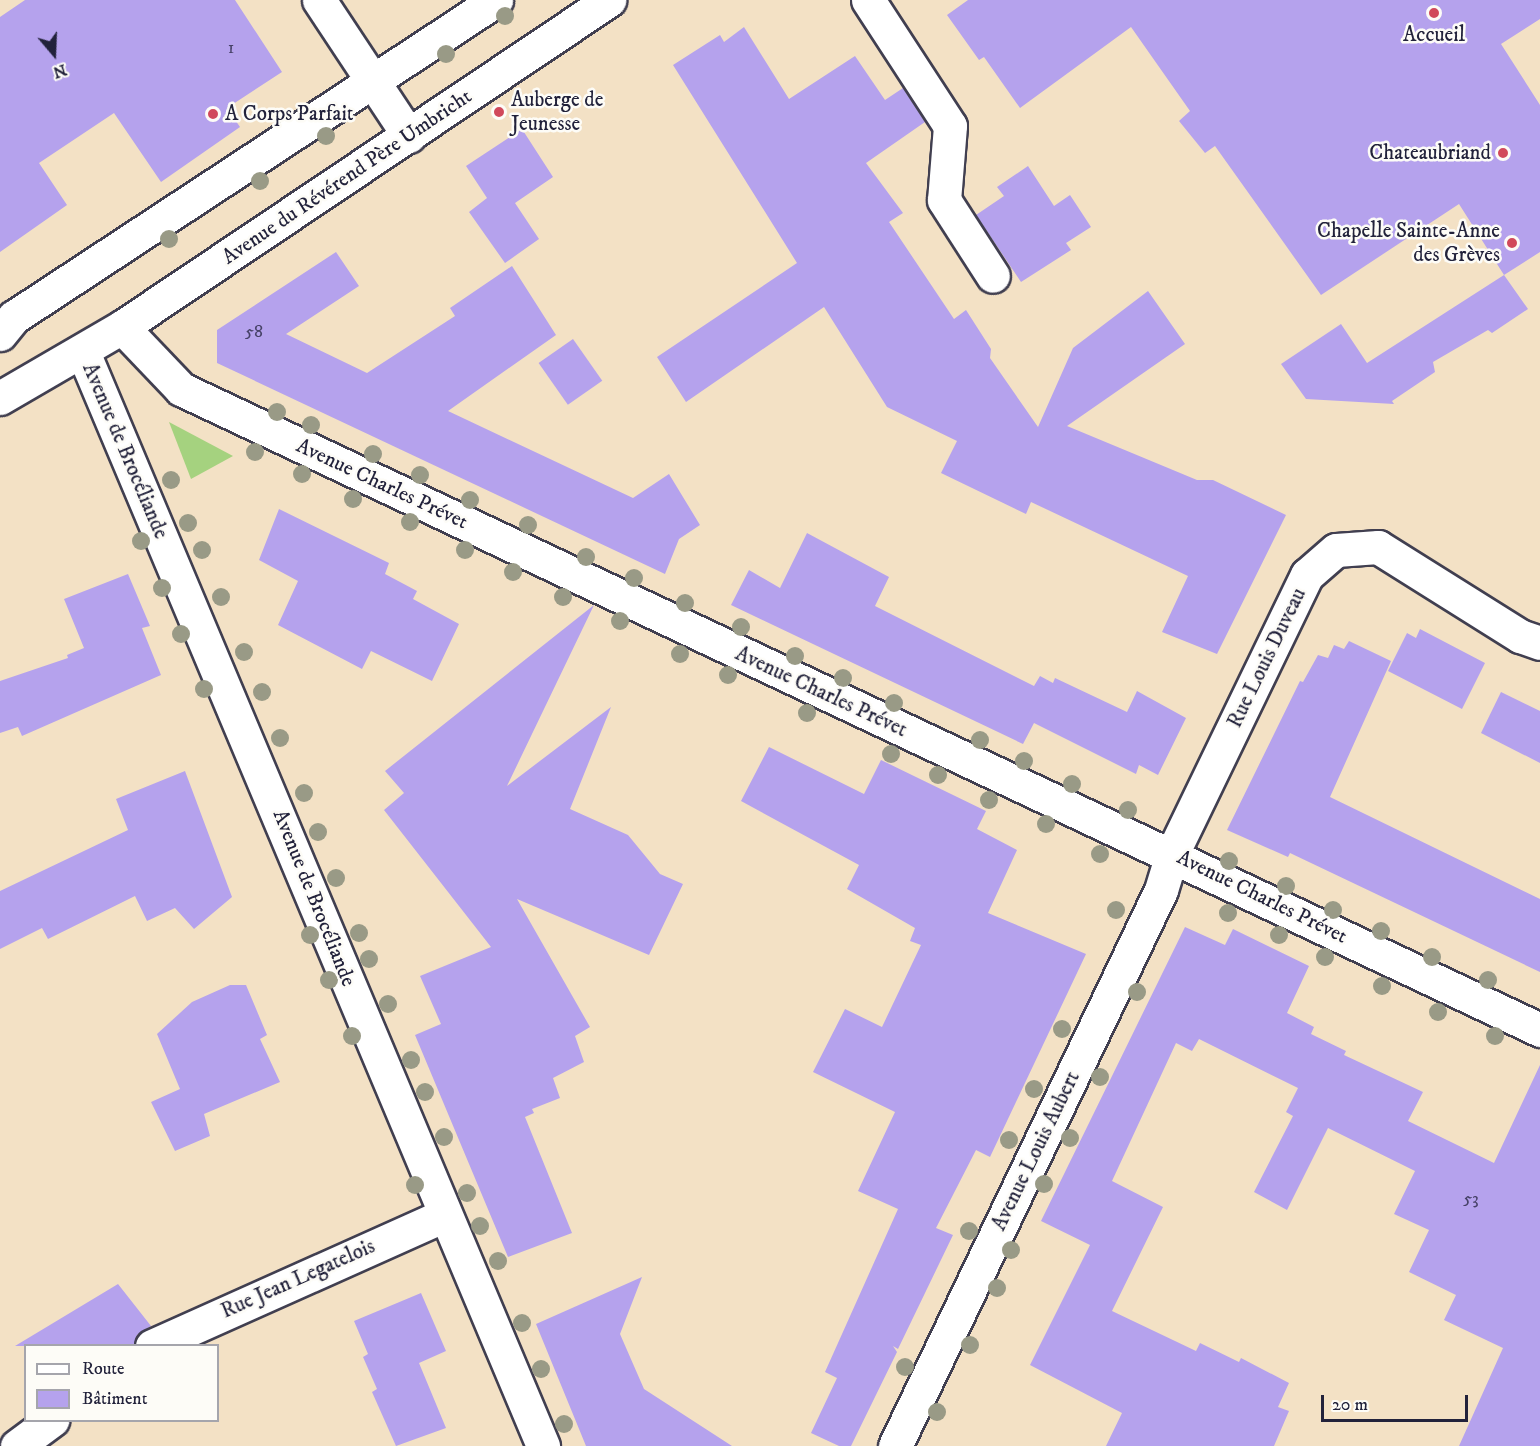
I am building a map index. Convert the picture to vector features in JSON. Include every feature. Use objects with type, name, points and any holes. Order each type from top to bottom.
[{"type":"street","points":[[319,0],[409,136]]},
{"type":"street","points":[[0,334],[14,317],[496,0]]},
{"type":"street","name":"Avenue du Révérend Père Umbricht","points":[[0,398],[83,352],[122,327],[609,0]]},
{"type":"street","points":[[868,0],[950,126],[944,200],[993,276]]},
{"type":"street","name":"Avenue Charles Prévet","points":[[122,327],[181,389],[760,664],[1172,854],[1540,1030]]},
{"type":"street","name":"Avenue de Brocéliande","points":[[83,352],[543,1446]]},
{"type":"street","name":"Rue Louis Duveau","points":[[1172,854],[1307,575],[1336,550],[1378,547],[1520,636],[1540,643]]},
{"type":"street","name":"Avenue Louis Aubert","points":[[895,1446],[1161,890],[1172,854]]},
{"type":"street","name":"Rue Jean Legatelois","points":[[156,1344],[445,1215]]},
{"type":"street","points":[[17,1446],[49,1422]]},
{"type":"green space","points":[[169,422],[233,456],[191,479]]},
{"type":"building","points":[[25,0],[235,0],[282,72],[227,108],[240,127],[161,182],[114,113],[39,163],[67,205],[0,252],[0,17]]},
{"type":"building","points":[[968,0],[1540,0],[1540,19],[1501,44],[1540,105],[1540,252],[1504,275],[1459,204],[1321,295],[1215,146],[1205,153],[1179,121],[1190,111],[1131,27],[1020,108],[984,57],[979,60],[947,15]]},
{"type":"building","points":[[744,27],[789,99],[855,56],[885,100],[903,88],[925,122],[866,163],[903,213],[889,222],[954,319],[966,310],[991,349],[990,358],[1038,427],[1073,348],[1148,291],[1185,344],[1067,426],[1197,480],[1213,480],[1286,515],[1217,654],[1162,632],[1188,576],[1031,502],[1026,514],[941,473],[957,441],[887,407],[824,307],[686,402],[657,357],[797,263],[673,65],[720,35],[724,42]]},
{"type":"building","points":[[522,129],[553,177],[515,203],[539,239],[505,263],[469,212],[487,198],[466,166]]},
{"type":"building","points":[[1028,166],[1054,206],[1070,195],[1091,227],[1066,243],[1071,250],[1021,282],[976,215],[1004,196],[997,187]]},
{"type":"building","points":[[336,252],[359,286],[286,334],[367,373],[455,316],[450,308],[512,266],[556,335],[448,411],[633,498],[669,474],[700,525],[679,539],[665,574],[217,363],[217,330]]},
{"type":"building","points":[[1504,275],[1528,309],[1492,333],[1488,330],[1433,362],[1435,372],[1392,401],[1394,404],[1306,399],[1281,364],[1341,324],[1367,363]]},
{"type":"building","points":[[573,339],[602,381],[568,405],[539,363]]},
{"type":"building","points":[[279,509],[389,563],[385,574],[417,591],[413,599],[459,624],[432,681],[371,651],[362,669],[278,625],[298,581],[259,560]]},
{"type":"building","points":[[807,533],[889,577],[875,606],[1034,686],[1040,676],[1053,683],[1055,678],[1127,712],[1137,691],[1186,718],[1158,775],[1139,765],[1136,774],[1034,723],[1023,744],[731,605],[749,570],[780,588]]},
{"type":"building","points":[[128,574],[150,626],[142,628],[161,675],[22,736],[18,727],[0,733],[0,681],[68,658],[67,655],[84,648],[64,599]]},
{"type":"building","points":[[594,605],[507,786],[611,707],[570,809],[628,835],[660,874],[683,884],[649,955],[517,899],[590,1027],[575,1036],[584,1062],[553,1078],[560,1098],[532,1109],[534,1113],[525,1117],[572,1233],[508,1257],[415,1035],[441,1024],[420,976],[491,947],[384,810],[404,793],[385,771]]},
{"type":"building","points":[[1420,629],[1485,663],[1462,709],[1388,671],[1407,633],[1416,638]]},
{"type":"building","points":[[1349,641],[1391,661],[1330,797],[1540,899],[1540,972],[1290,853],[1288,857],[1227,830],[1300,681],[1303,682],[1318,655],[1328,658],[1334,645],[1344,649]]},
{"type":"building","points":[[1501,692],[1540,711],[1540,763],[1481,733]]},
{"type":"building","points":[[769,747],[864,794],[881,760],[986,811],[977,829],[1017,850],[988,913],[1086,954],[990,1157],[976,1150],[936,1228],[953,1235],[898,1349],[893,1346],[897,1352],[851,1446],[839,1446],[811,1433],[837,1378],[825,1372],[898,1209],[858,1191],[895,1112],[813,1072],[845,1009],[882,1027],[921,945],[910,941],[915,928],[847,889],[859,865],[741,801]]},
{"type":"building","points":[[185,771],[232,897],[194,929],[175,908],[147,921],[135,896],[48,939],[42,928],[0,949],[0,891],[128,830],[116,799]]},
{"type":"building","points":[[1185,927],[1225,945],[1233,929],[1309,966],[1287,1013],[1314,1027],[1311,1034],[1346,1051],[1344,1055],[1423,1092],[1408,1121],[1494,1163],[1540,1065],[1540,1446],[1459,1446],[1503,1348],[1444,1320],[1456,1295],[1409,1272],[1429,1230],[1394,1214],[1415,1171],[1328,1128],[1287,1210],[1254,1192],[1293,1116],[1286,1112],[1298,1088],[1199,1039],[1192,1051],[1176,1043],[1112,1181],[1163,1207],[1112,1311],[1196,1351],[1200,1343],[1239,1362],[1241,1358],[1289,1383],[1278,1407],[1289,1411],[1274,1446],[1106,1446],[1122,1413],[1030,1365],[1090,1245],[1041,1221]]},
{"type":"building","points":[[230,985],[246,985],[267,1035],[260,1039],[280,1082],[204,1114],[210,1136],[175,1151],[151,1102],[180,1089],[157,1034],[192,1002]]},
{"type":"building","points":[[642,1277],[620,1334],[644,1389],[732,1446],[586,1446],[536,1324]]},
{"type":"building","points":[[118,1284],[151,1326],[137,1335],[135,1344],[24,1344],[24,1346],[15,1346]]},
{"type":"building","points":[[421,1293],[446,1351],[419,1363],[446,1428],[396,1446],[372,1392],[377,1389],[363,1357],[368,1354],[354,1321]]},
{"type":"place","name":"Accueil","points":[[1434,13]]},
{"type":"place","name":"Auberge de Jeunesse","points":[[499,112]]},
{"type":"place","name":"A Corps Parfait","points":[[213,114]]},
{"type":"place","name":"Chateaubriand","points":[[1503,153]]},
{"type":"place","name":"Chapelle Sainte-Anne des Grèves","points":[[1512,243]]}]
